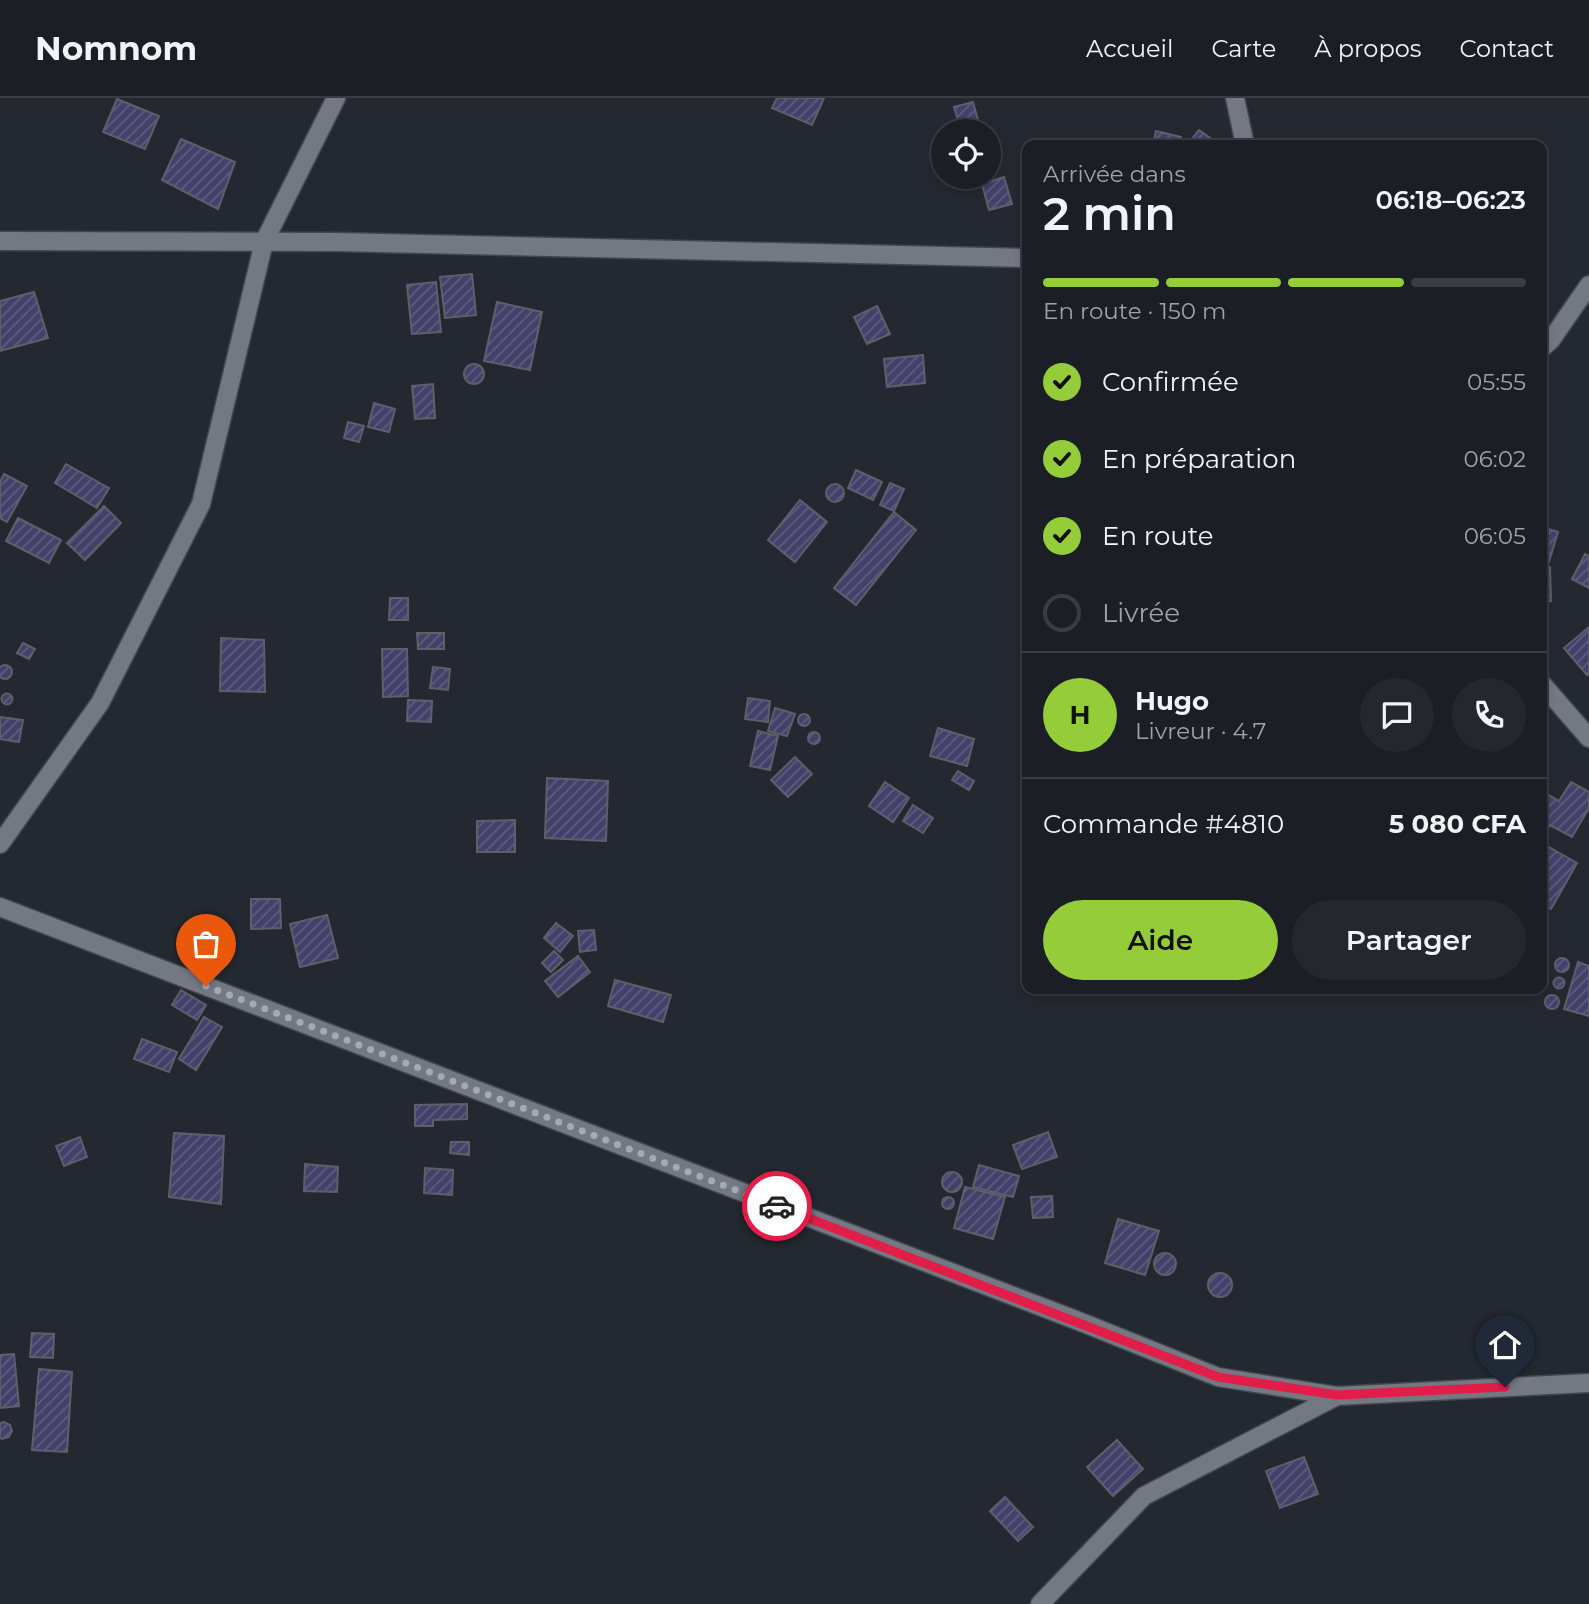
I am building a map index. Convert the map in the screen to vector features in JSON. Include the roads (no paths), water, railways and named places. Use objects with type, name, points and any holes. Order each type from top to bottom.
[{"type":"street","points":[[0,844],[100,703],[201,505],[264,242],[336,98]]},
{"type":"street","points":[[1235,98],[1244,140]]},
{"type":"street","points":[[0,241],[337,242],[1022,258]]},
{"type":"street","points":[[1547,344],[1589,285]]},
{"type":"street","points":[[1547,690],[1589,738]]},
{"type":"street","points":[[0,907],[1218,1377],[1337,1395],[1589,1383]]},
{"type":"street","points":[[1040,1604],[1144,1496],[1337,1395]]}]
